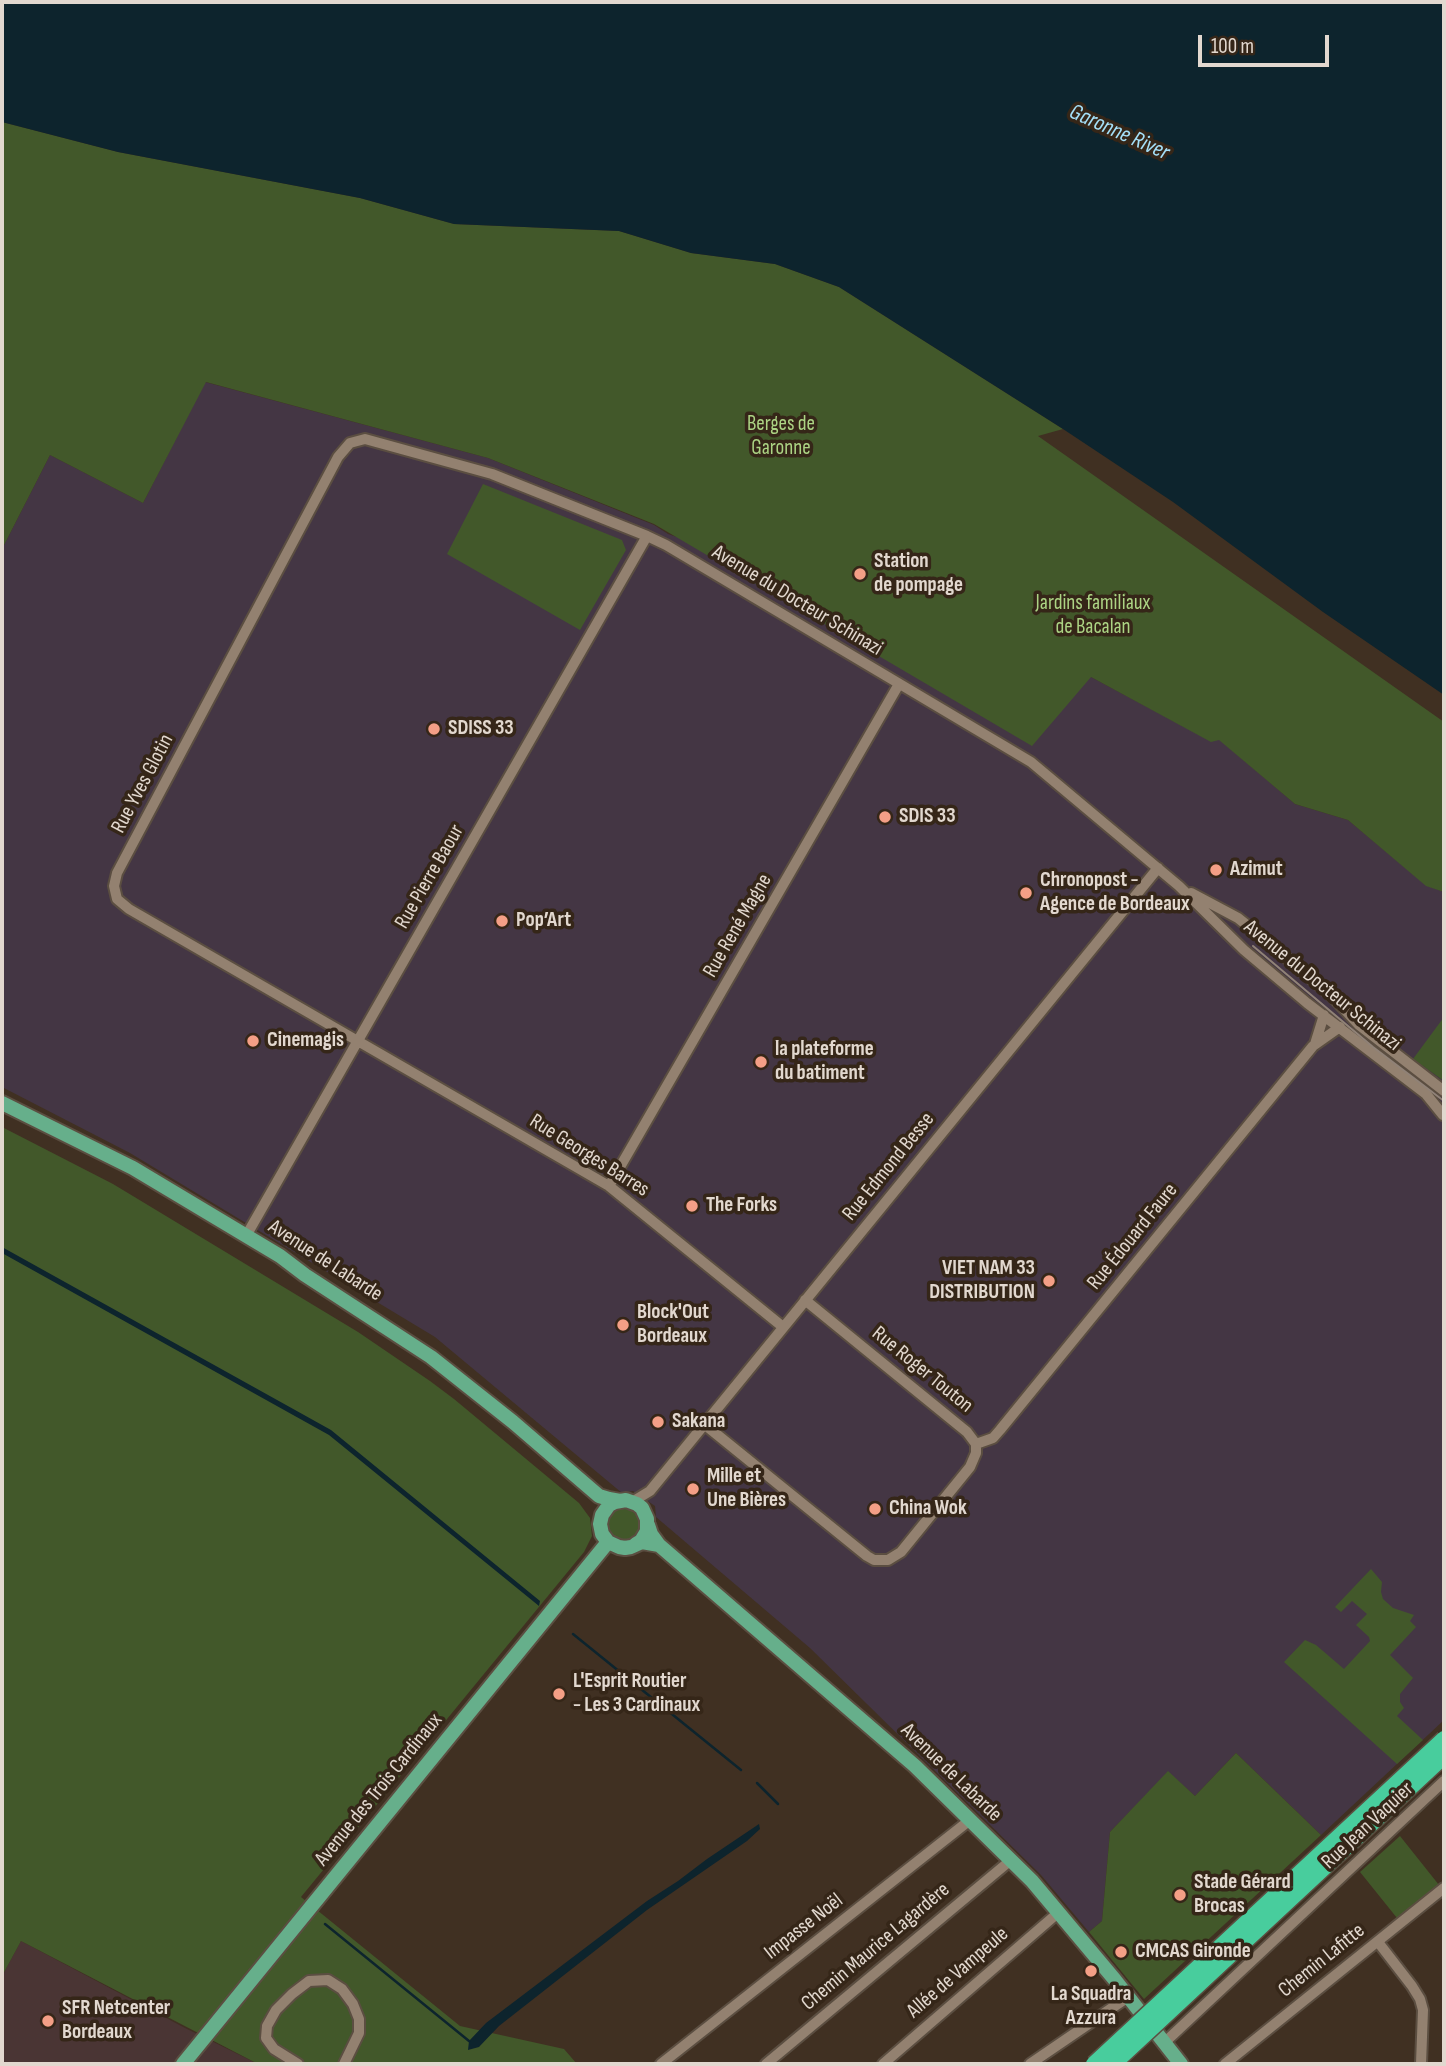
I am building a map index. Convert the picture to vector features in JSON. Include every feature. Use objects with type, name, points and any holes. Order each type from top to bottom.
[{"type":"highway","points":[[1094,2064],[1444,1739]]},
{"type":"highway","points":[[1113,2064],[1444,1756]]},
{"type":"main road","name":"Avenue de Labarde","points":[[2,1103],[132,1168],[280,1256],[431,1357],[505,1415],[599,1496],[626,1501]]},
{"type":"main road","points":[[599,1496],[602,1504],[601,1529],[608,1542],[619,1547],[647,1542],[659,1545]]},
{"type":"main road","points":[[602,1515],[610,1505],[626,1501],[642,1508],[646,1519],[645,1536],[636,1545]]},
{"type":"main road","name":"Avenue de Labarde","points":[[646,1519],[651,1534],[659,1545],[915,1766],[1010,1860],[1059,1912],[1181,2064]]},
{"type":"main road","name":"Avenue des Trois Cardinaux","points":[[183,2064],[608,1542]]},
{"type":"street","name":"Avenue du Docteur Schinazi","points":[[350,443],[365,439],[492,474],[648,536],[1031,762],[1158,868],[1244,950],[1426,1094],[1443,1115]]},
{"type":"street","name":"Rue Yves Glotin","points":[[350,443],[338,457],[117,873],[114,886],[117,899],[129,909],[358,1041]]},
{"type":"street","name":"Rue Pierre Baour","points":[[246,1236],[648,536]]},
{"type":"street","name":"Rue René Magne","points":[[609,1186],[899,684]]},
{"type":"street","name":"Rue Edmond Besse","points":[[626,1501],[650,1491],[1158,868]]},
{"type":"street","name":"Avenue du Docteur Schinazi","points":[[1178,886],[1238,918],[1321,986],[1359,1025],[1444,1091]]},
{"type":"street","name":"Rue Édouard Faure","points":[[1314,1046],[1324,1015]]},
{"type":"street","name":"Rue Édouard Faure","points":[[976,1444],[993,1438],[1000,1430],[1314,1046],[1340,1027]]},
{"type":"street","name":"Rue Georges Barres","points":[[358,1041],[609,1186],[783,1327]]},
{"type":"street","points":[[1444,1109],[1444,1121]]},
{"type":"street","name":"Rue Roger Touton","points":[[704,1424],[867,1556],[881,1561],[895,1557],[924,1524],[970,1467],[976,1453],[976,1444],[967,1432],[805,1300]]},
{"type":"street","name":"Rue Edmond Besse","points":[[646,1519],[650,1491]]},
{"type":"street","name":"Rue Jean Vaquier","points":[[1164,2043],[1444,1781]]},
{"type":"street","name":"Impasse Noël","points":[[661,2064],[970,1820]]},
{"type":"street","name":"Chemin Maurice Lagardère","points":[[766,2064],[1010,1860]]},
{"type":"street","name":"Chemin Lafitte","points":[[1225,2064],[1444,1888]]},
{"type":"street","name":"Allée de Vampeule","points":[[883,2064],[1059,1912]]},
{"type":"street","points":[[1377,1941],[1420,1999],[1423,2010],[1421,2064]]},
{"type":"street","points":[[298,2064],[274,2049],[266,2038],[267,2026],[276,2010],[309,1981],[328,1980],[342,1989],[353,2004],[359,2020],[359,2033],[344,2064]]},
{"type":"street","points":[[1030,2064],[1128,1997]]},
{"type":"shaded area","points":[[205,382],[488,458],[654,525],[668,534],[1091,677],[1211,741],[1219,739],[1295,804],[1348,820],[1426,885],[1444,892],[1444,1720],[1321,1835],[1236,1753],[1195,1796],[1168,1772],[1110,1832],[1102,1921],[1089,1932],[1041,1875],[810,1648],[656,1517],[655,1506],[633,1491],[622,1493],[435,1337],[130,1153],[2,1087],[2,549],[50,455],[143,503]]},
{"type":"shaded area","points":[[21,1941],[258,2064],[2,2064],[2,1976]]},
{"type":"green space","name":"Berges de Garonne","points":[[2,122],[118,152],[360,198],[454,224],[619,231],[691,253],[775,264],[839,287],[1063,429],[1038,436],[1444,722],[1444,892],[1426,886],[1348,820],[1295,804],[1219,740],[1211,742],[1091,677],[1032,746],[654,524],[488,458],[206,382],[143,503],[50,455],[2,549]]},
{"type":"green space","points":[[483,484],[622,540],[626,550],[580,630],[447,554]]},
{"type":"green space","points":[[1444,1017],[1444,1081],[1413,1059]]},
{"type":"green space","points":[[2,1127],[113,1184],[358,1332],[454,1399],[579,1503],[590,1518],[592,1536],[584,1552],[301,1897],[460,2026],[564,2049],[577,2064],[258,2064],[21,1941],[2,1976]]},
{"type":"green space","points":[[623,1508],[634,1513],[639,1524],[634,1535],[623,1540],[612,1535],[607,1524],[612,1513]]},
{"type":"green space","points":[[1371,1569],[1382,1582],[1383,1599],[1393,1608],[1414,1615],[1410,1621],[1416,1627],[1390,1655],[1413,1678],[1400,1694],[1400,1702],[1404,1708],[1397,1716],[1423,1740],[1397,1764],[1284,1662],[1305,1640],[1316,1645],[1344,1669],[1370,1641],[1356,1625],[1367,1614],[1352,1601],[1341,1612],[1335,1607]]},
{"type":"green space","name":"Stade Gérard Brocas","points":[[1236,1753],[1321,1835],[1144,1999],[1089,1932],[1102,1921],[1110,1832],[1168,1771],[1195,1796]]},
{"type":"green space","points":[[1400,1836],[1439,1885],[1397,1918],[1360,1872]]},
{"type":"water","name":"Garonne River","points":[[2,2],[1444,2],[1444,695],[1323,612],[1173,502],[839,287],[775,264],[691,253],[619,231],[454,224],[360,198],[118,152],[2,122]]},
{"type":"water","points":[[2,1247],[331,1430],[540,1601],[539,1606],[329,1435],[2,1253]]},
{"type":"water","points":[[759,1824],[760,1829],[747,1841],[647,1910],[499,2026],[479,2047],[468,2050],[469,2041],[486,2023],[647,1901]]},
{"type":"waterway","points":[[573,1634],[741,1770]]},
{"type":"waterway","points":[[757,1783],[778,1804]]},
{"type":"waterway","points":[[325,1924],[469,2041]]},
{"type":"tram line","points":[[1253,946],[1373,1047],[1444,1101]]},
{"type":"place","name":"Station de pompage","points":[[860,574]]},
{"type":"place","name":"SDISS 33","points":[[434,729]]},
{"type":"place","name":"SDIS 33","points":[[885,817]]},
{"type":"place","name":"Azimut","points":[[1216,870]]},
{"type":"place","name":"Chronopost - Agence de Bordeaux","points":[[1026,893]]},
{"type":"place","name":"Pop’Art","points":[[502,921]]},
{"type":"place","name":"Cinemagis","points":[[253,1041]]},
{"type":"place","name":"la plateforme du batiment","points":[[761,1062]]},
{"type":"place","name":"The Forks","points":[[692,1206]]},
{"type":"place","name":"VIET NAM 33 DISTRIBUTION","points":[[1049,1281]]},
{"type":"place","name":"Block'Out Bordeaux","points":[[623,1325]]},
{"type":"place","name":"Sakana","points":[[658,1422]]},
{"type":"place","name":"Mille et Une Bières","points":[[693,1489]]},
{"type":"place","name":"China Wok","points":[[875,1509]]},
{"type":"place","name":"L'Esprit Routier - Les 3 Cardinaux","points":[[559,1694]]},
{"type":"place","name":"Stade Gérard Brocas","points":[[1180,1895]]},
{"type":"place","name":"CMCAS Gironde","points":[[1121,1952]]},
{"type":"place","name":"La Squadra Azzura","points":[[1091,1971]]},
{"type":"place","name":"SFR Netcenter Bordeaux","points":[[48,2021]]},
{"type":"park label","name":"Jardins familiaux de Bacalan","points":[[1093,616]]}]
